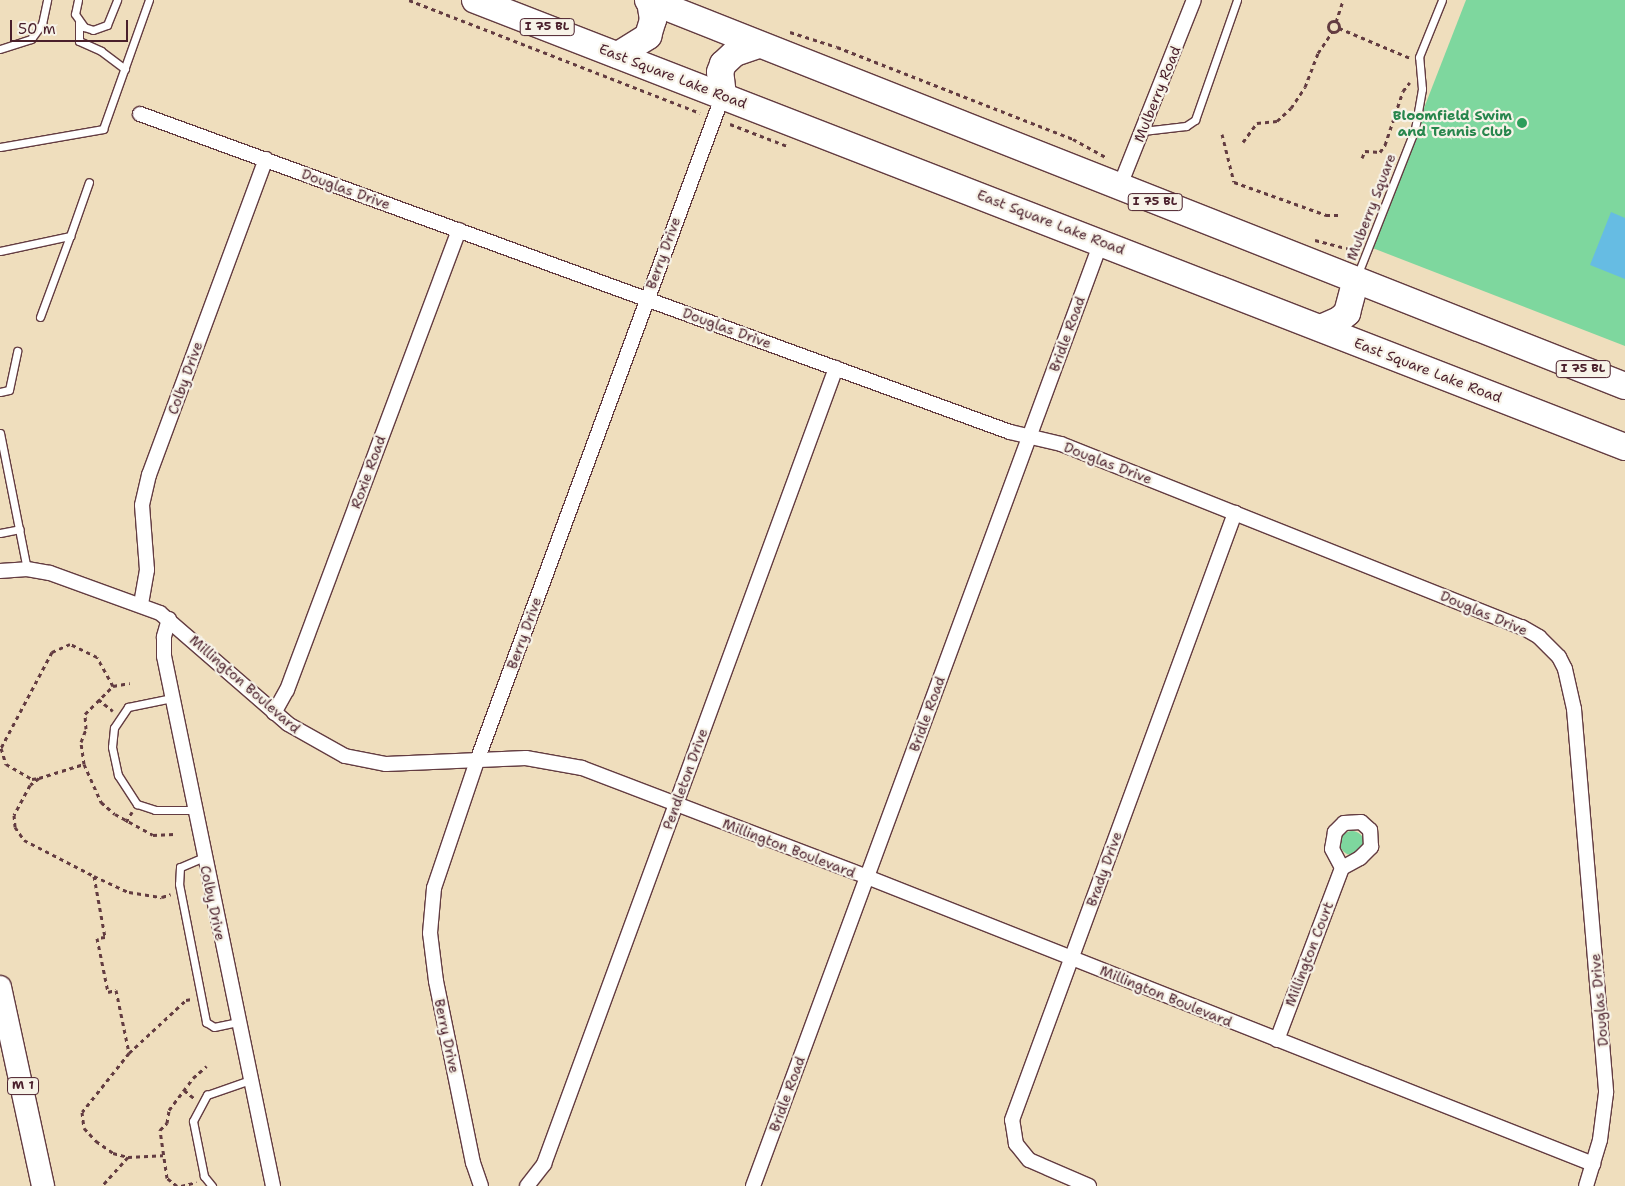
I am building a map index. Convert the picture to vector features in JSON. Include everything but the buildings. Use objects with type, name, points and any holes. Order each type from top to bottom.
[{"type":"highway","name":"East Square Lake Road","points":[[475,0],[1625,447]]},
{"type":"highway","points":[[618,54],[648,36],[653,20],[649,0]]},
{"type":"highway","name":"I 75 BL","points":[[649,0],[758,45],[1625,386]]},
{"type":"highway","points":[[723,95],[720,82],[722,64],[735,53],[758,45]]},
{"type":"highway","points":[[1321,328],[1339,320],[1347,312],[1356,280]]},
{"type":"main road","name":"M 1","points":[[0,987],[43,1186]]},
{"type":"street","name":"Mulberry Road","points":[[1120,188],[1194,0]]},
{"type":"street","name":"Berry Drive","points":[[481,1186],[473,1163],[436,981],[430,933],[437,873],[646,299],[723,95]]},
{"type":"street","name":"Douglas Drive","points":[[140,114],[1028,438],[1061,444],[1522,627],[1559,657],[1570,686],[1574,709],[1606,1093],[1593,1164],[1586,1186]]},
{"type":"street","name":"Colby Drive","points":[[141,604],[147,570],[141,528],[144,493],[266,159]]},
{"type":"street","name":"Roxie Road","points":[[274,713],[291,681],[459,230]]},
{"type":"street","name":"Bridle Road","points":[[753,1186],[1101,242]]},
{"type":"street","name":"Pendleton Drive","points":[[527,1186],[544,1164],[836,368]]},
{"type":"street","name":"Brady Drive","points":[[1089,1186],[1029,1160],[1012,1135],[1016,1105],[1235,513]]},
{"type":"street","name":"Millington Boulevard","points":[[0,571],[27,570],[50,573],[141,604],[169,619],[274,713],[316,743],[357,760],[402,764],[478,758],[526,758],[564,763],[867,877],[1593,1164]]},
{"type":"street","name":"Colby Drive","points":[[169,619],[164,646],[172,698],[273,1186]]},
{"type":"street","name":"Millington Court","points":[[1277,1040],[1342,868]]},
{"type":"lane","points":[[0,49],[31,39],[42,24],[47,0]]},
{"type":"lane","points":[[78,0],[75,14],[79,22],[79,42],[101,51],[125,69]]},
{"type":"lane","points":[[79,22],[93,30],[101,29],[111,19],[117,0]]},
{"type":"lane","points":[[0,147],[103,128],[149,0]]},
{"type":"lane","points":[[1142,131],[1186,126],[1195,120],[1237,0]]},
{"type":"lane","name":"Mulberry Square","points":[[1356,280],[1415,129],[1422,89],[1418,62],[1442,0]]},
{"type":"lane","points":[[40,317],[89,182]]},
{"type":"lane","points":[[0,251],[70,236]]},
{"type":"lane","points":[[0,392],[9,390],[17,351]]},
{"type":"lane","points":[[0,434],[27,570]]},
{"type":"lane","points":[[0,533],[20,529]]},
{"type":"lane","points":[[172,698],[128,708],[120,716],[114,728],[112,747],[118,775],[126,790],[137,804],[155,810],[194,810]]},
{"type":"lane","points":[[204,857],[180,867],[179,884],[206,1022],[214,1027],[238,1022]]},
{"type":"lane","points":[[212,1186],[204,1176],[193,1121],[207,1095],[250,1080]]},
{"type":"path","points":[[409,0],[700,113]]},
{"type":"path","points":[[1344,0],[1336,22],[1339,28],[1418,62],[1403,91],[1385,145],[1380,152],[1365,151],[1362,158]]},
{"type":"path","points":[[1332,32],[1329,25],[1336,22]]},
{"type":"path","points":[[1242,142],[1257,123],[1277,121],[1291,108],[1305,87],[1318,53],[1332,32],[1339,28]]},
{"type":"path","points":[[782,29],[837,47],[1073,139],[1110,159]]},
{"type":"path","points":[[1222,134],[1234,182],[1326,215],[1340,215]]},
{"type":"path","points":[[84,764],[32,779],[6,764],[1,748],[52,652],[70,644],[97,658],[113,686]]},
{"type":"path","points":[[130,683],[113,686],[85,714],[86,729],[81,742],[84,764],[101,802],[115,814],[153,834],[174,834]]},
{"type":"path","points":[[98,699],[120,716]]},
{"type":"path","points":[[39,778],[30,785],[14,815],[15,827],[24,840],[117,889],[162,897]]},
{"type":"path","points":[[94,876],[105,937],[97,938],[108,992],[116,990],[129,1053]]},
{"type":"path","points":[[164,1155],[128,1157],[113,1153],[96,1141],[81,1120],[86,1104],[129,1053],[186,1000]]},
{"type":"path","points":[[177,1186],[167,1178],[160,1130],[167,1123],[169,1110],[193,1078],[207,1066]]},
{"type":"path","points":[[102,1186],[128,1157]]},
{"type":"green space","name":"Bloomfield Swim and Tennis Club","points":[[1466,0],[1625,0],[1625,346],[1370,247]]},
{"type":"green space","points":[[1352,831],[1361,834],[1364,843],[1361,852],[1352,855],[1343,852],[1340,843],[1343,834]]},
{"type":"water","points":[[1611,212],[1625,218],[1625,279],[1590,265]]},
{"type":"place","name":"Bloomfield Swim and Tennis Club","points":[[1522,123]]}]
